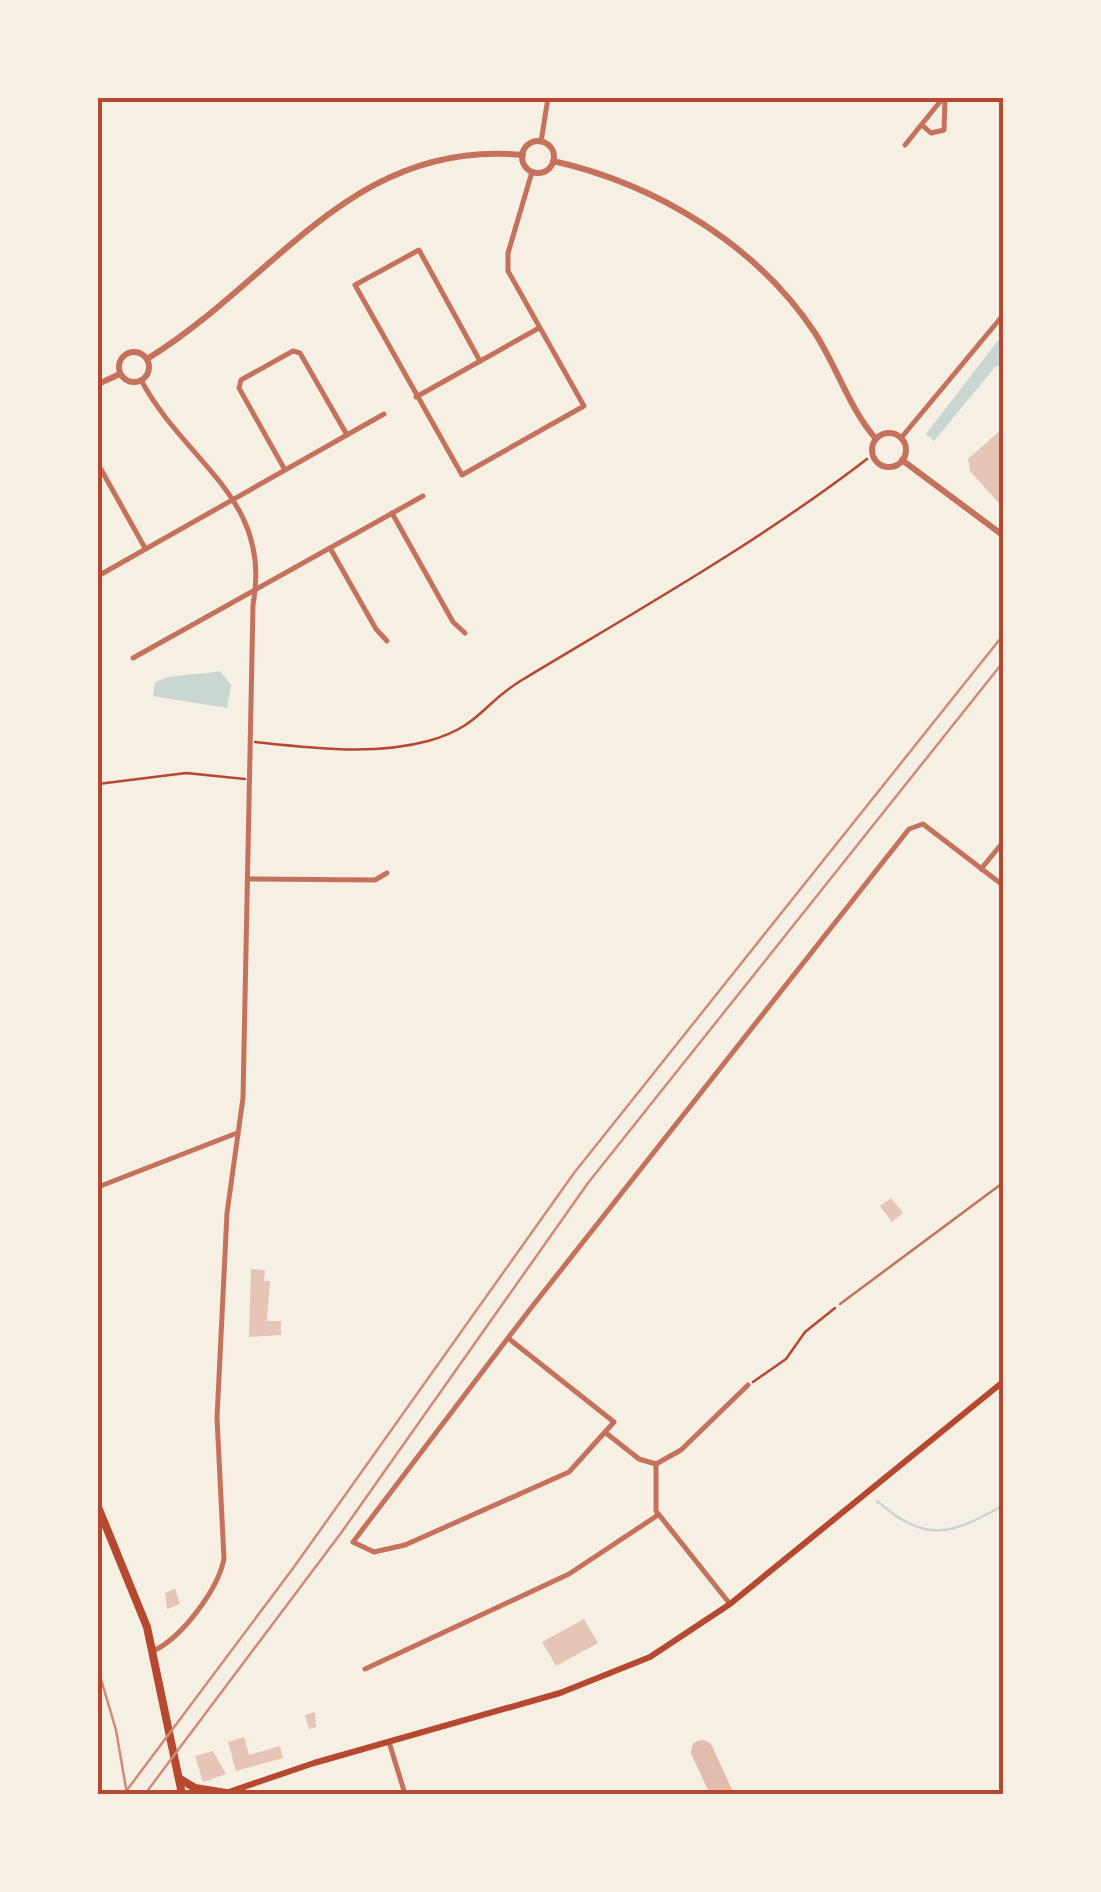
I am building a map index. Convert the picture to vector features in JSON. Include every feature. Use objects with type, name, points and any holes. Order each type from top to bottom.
[{"type":"main road","points":[[180,1778],[195,1788],[224,1794],[612,1674],[676,1642],[730,1604],[1004,1381]]},
{"type":"main road","points":[[98,1507],[154,1651],[182,1794]]},
{"type":"street","points":[[541,142],[548,98]]},
{"type":"street","points":[[922,125],[932,133],[944,130],[944,98]]},
{"type":"street","points":[[905,145],[944,98]]},
{"type":"street","points":[[541,142],[551,149],[554,160],[545,172],[532,172],[524,164],[522,154],[529,144],[541,142]]},
{"type":"street","points":[[148,359],[216,313],[314,224],[375,181],[405,167],[450,156],[522,154]]},
{"type":"street","points":[[554,160],[621,181],[730,242],[769,277],[807,321],[876,438],[872,451],[878,462],[891,466],[902,460],[906,449],[901,438],[888,433],[876,438]]},
{"type":"street","points":[[480,361],[419,250],[355,285],[462,475],[584,406],[539,328],[508,262],[532,172]]},
{"type":"street","points":[[901,438],[1004,314]]},
{"type":"street","points":[[416,397],[539,328]]},
{"type":"street","points":[[285,470],[239,388],[241,380],[293,351],[300,353],[346,436]]},
{"type":"street","points":[[136,352],[148,359],[149,371],[141,380],[130,381],[120,374],[119,364],[127,353],[136,352]]},
{"type":"street","points":[[98,384],[120,374]]},
{"type":"street","points":[[141,380],[156,406],[232,500],[252,534],[256,591],[243,1098],[227,1214],[217,1418],[224,1559],[218,1579],[195,1610],[154,1651]]},
{"type":"street","points":[[98,576],[384,414]]},
{"type":"street","points":[[902,460],[1004,536]]},
{"type":"street","points":[[98,464],[146,548]]},
{"type":"street","points":[[134,658],[423,496]]},
{"type":"street","points":[[392,513],[453,622],[465,634]]},
{"type":"street","points":[[330,548],[376,629],[387,641]]},
{"type":"street","points":[[508,1338],[614,1422],[606,1433],[569,1472],[405,1545],[374,1552],[353,1542],[508,1338],[909,829],[924,824],[1004,886]]},
{"type":"street","points":[[981,869],[1004,841]]},
{"type":"street","points":[[249,879],[375,880],[387,873]]},
{"type":"street","points":[[98,1187],[236,1133]]},
{"type":"street","points":[[606,1433],[638,1458],[656,1464],[681,1450],[748,1385]]},
{"type":"street","points":[[656,1464],[658,1515],[730,1604]]},
{"type":"street","points":[[365,1669],[569,1574],[658,1515]]},
{"type":"street","points":[[388,1742],[405,1794]]},
{"type":"lane","points":[[840,1304],[1004,1182]]},
{"type":"path","points":[[252,742],[327,749],[383,747],[430,740],[466,727],[519,681],[715,561],[867,459]]},
{"type":"path","points":[[98,784],[186,772],[252,780]]},
{"type":"path","points":[[748,1385],[786,1359],[804,1332],[840,1304]]},
{"type":"shaded area","points":[[1003,334],[1003,363],[995,367],[934,441],[926,434]]},
{"type":"shaded area","points":[[220,671],[231,685],[227,708],[153,696],[155,683],[162,680]]},
{"type":"building","points":[[1004,427],[1004,509],[970,471],[968,459]]},
{"type":"building","points":[[891,1198],[903,1213],[892,1222],[880,1206]]},
{"type":"building","points":[[251,1269],[265,1270],[264,1281],[270,1281],[267,1321],[281,1321],[281,1335],[249,1337]]},
{"type":"building","points":[[175,1589],[180,1604],[167,1609],[165,1593]]},
{"type":"building","points":[[584,1619],[598,1643],[556,1666],[542,1642]]},
{"type":"building","points":[[315,1712],[316,1727],[309,1729],[305,1715]]},
{"type":"building","points":[[244,1737],[249,1755],[280,1746],[283,1758],[236,1771],[228,1742]]},
{"type":"building","points":[[213,1751],[226,1774],[203,1782],[195,1756]]},
{"type":"waterway","points":[[877,1501],[910,1524],[939,1530],[968,1523],[1004,1505]]},
{"type":"taxiway","points":[[702,1751],[722,1794]]},
{"type":"railway","points":[[124,1794],[294,1567],[574,1173],[1004,634]]},
{"type":"railway","points":[[145,1794],[341,1533],[588,1183],[1004,661]]},
{"type":"railway","points":[[98,1669],[116,1730],[127,1794]]}]
